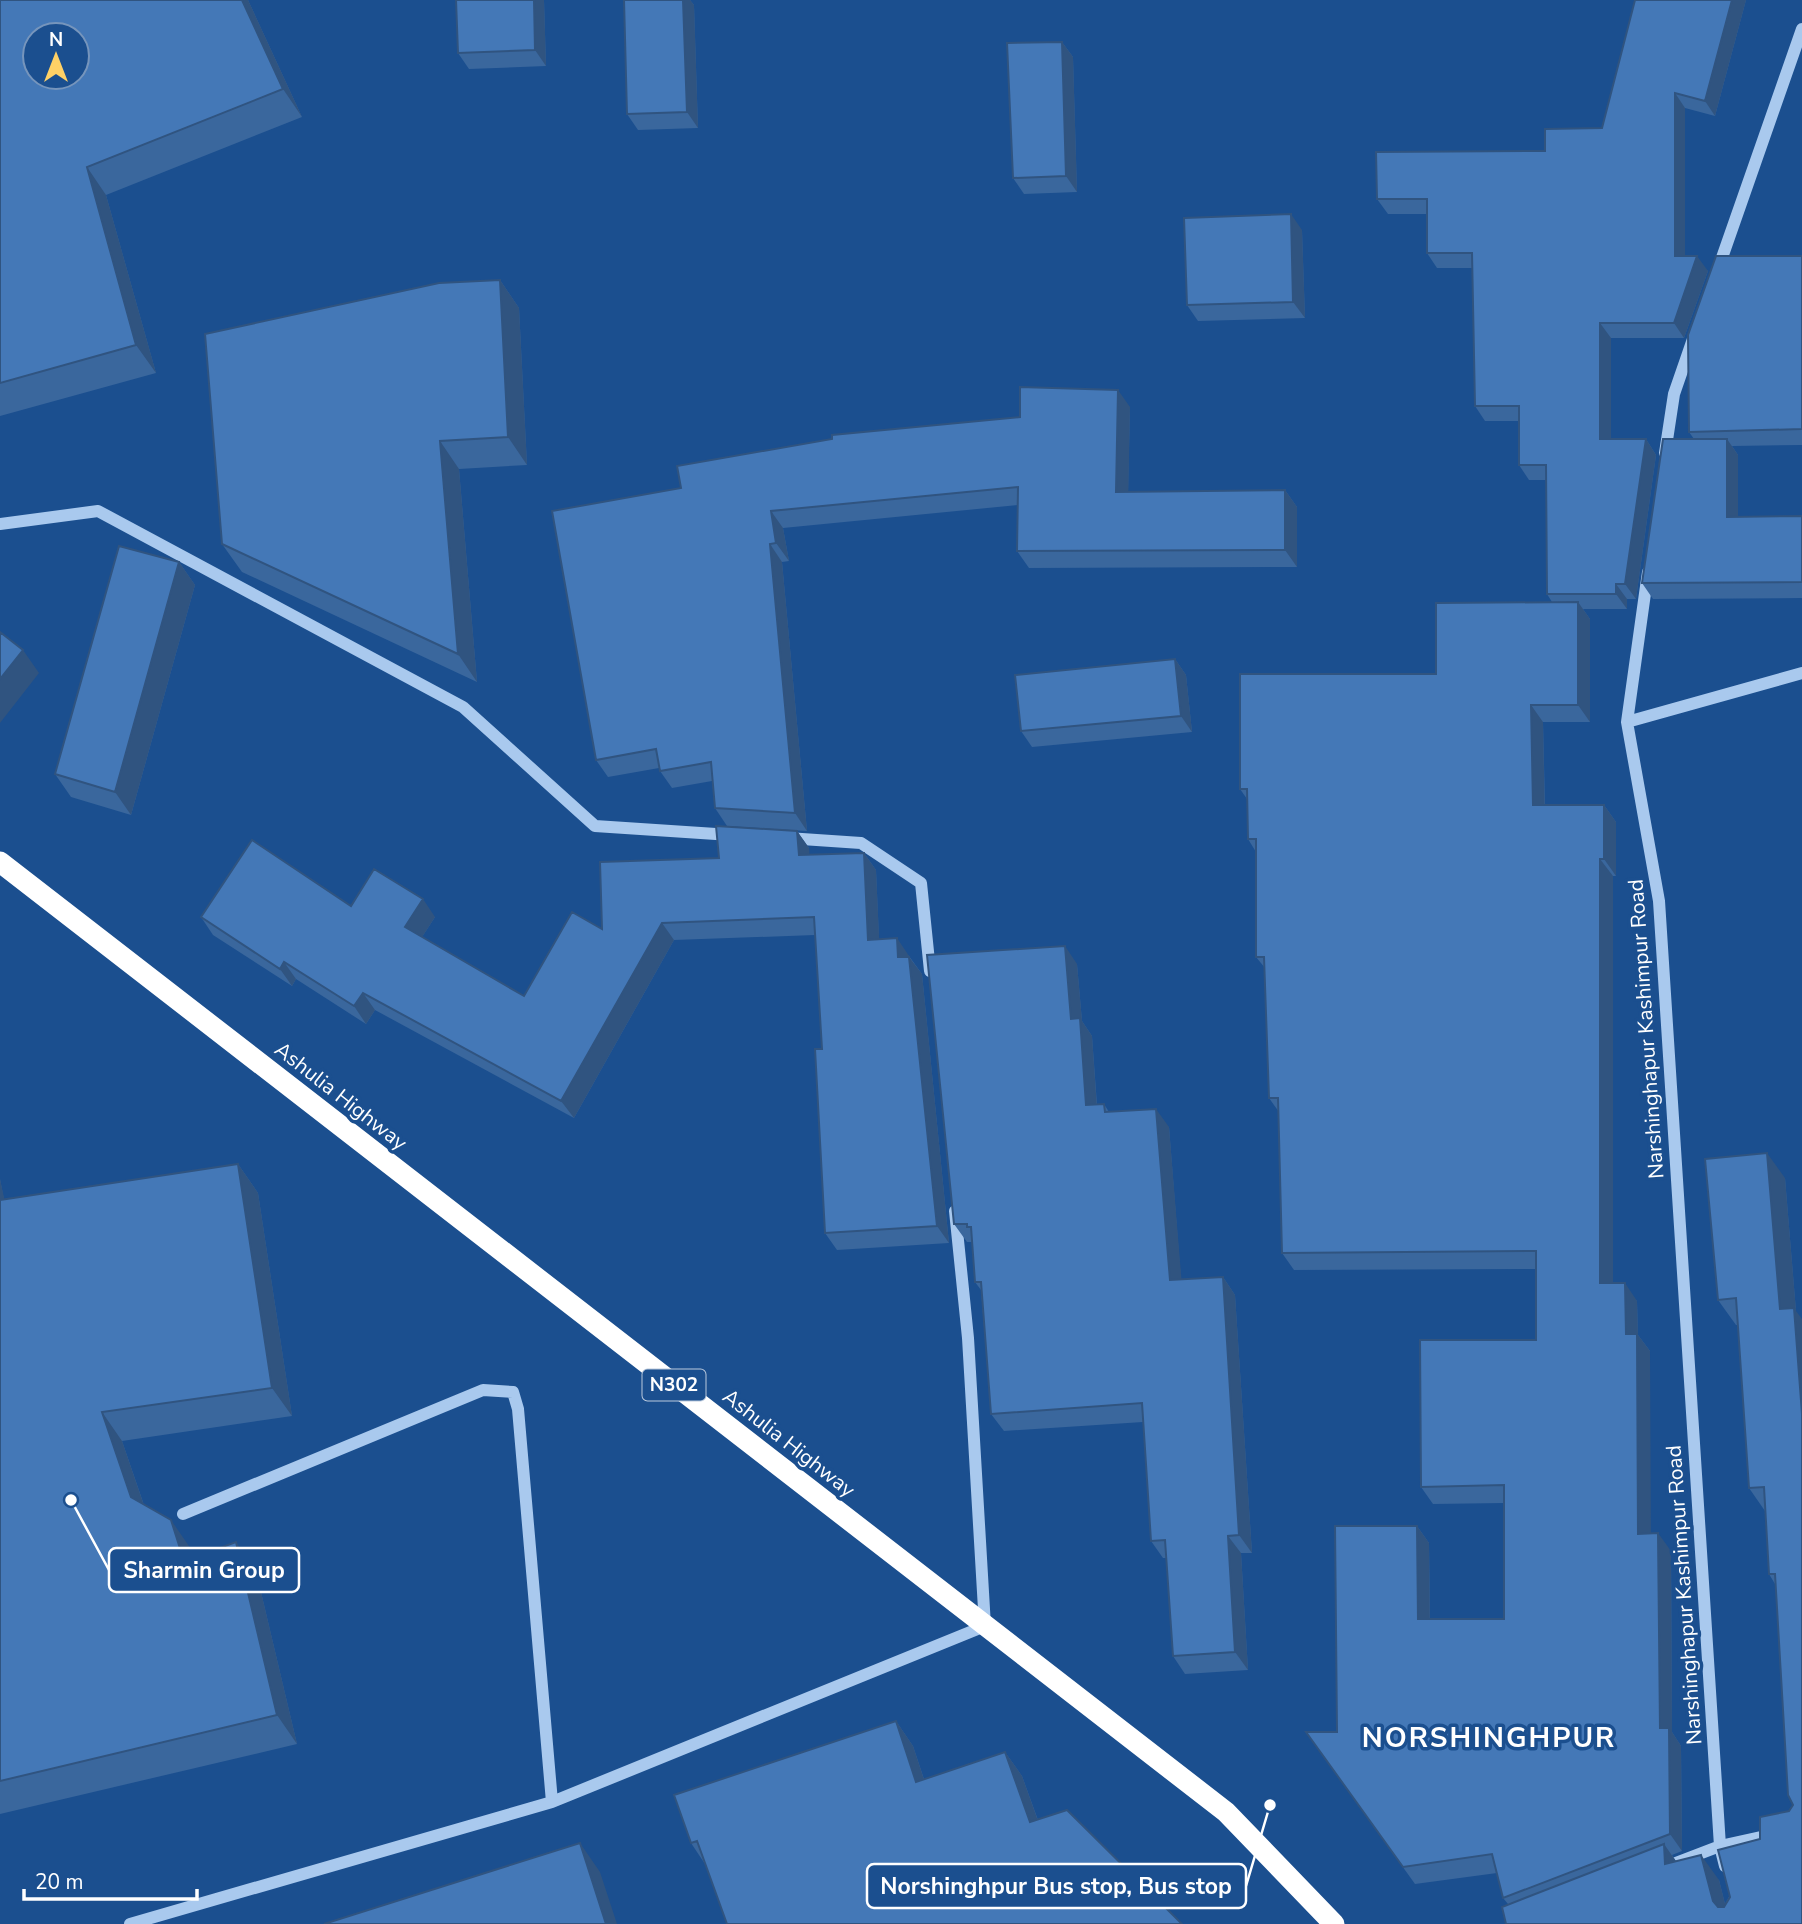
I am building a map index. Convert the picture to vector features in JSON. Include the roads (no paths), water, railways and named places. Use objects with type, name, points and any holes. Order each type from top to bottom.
[{"type":"highway","name":"Ashulia Highway","points":[[0,862],[1226,1812],[1334,1924]]},
{"type":"street","points":[[1711,289],[1802,29]]},
{"type":"street","points":[[1664,462],[1674,394],[1697,328]]},
{"type":"street","points":[[0,524],[98,511],[463,707],[596,826],[749,836]]},
{"type":"street","name":"Narshinghapur Kashimpur Road","points":[[1650,558],[1627,722],[1659,901],[1720,1846],[1729,1885]]},
{"type":"street","points":[[1627,722],[1802,673]]},
{"type":"street","points":[[777,838],[860,843],[921,883],[932,990]]},
{"type":"street","points":[[130,1924],[552,1802],[985,1626],[968,1338],[954,1199]]},
{"type":"street","points":[[183,1514],[483,1390],[513,1392],[518,1409],[552,1802]]},
{"type":"street","points":[[1656,1870],[1720,1846],[1802,1828]]},
{"type":"place","name":"Sharmin Group","points":[[71,1500]]},
{"type":"place","name":"Norshinghpur Bus stop, Bus stop","points":[[1270,1805]]},
{"type":"district","name":"NORSHINGHPUR","points":[[1489,1738]]}]
